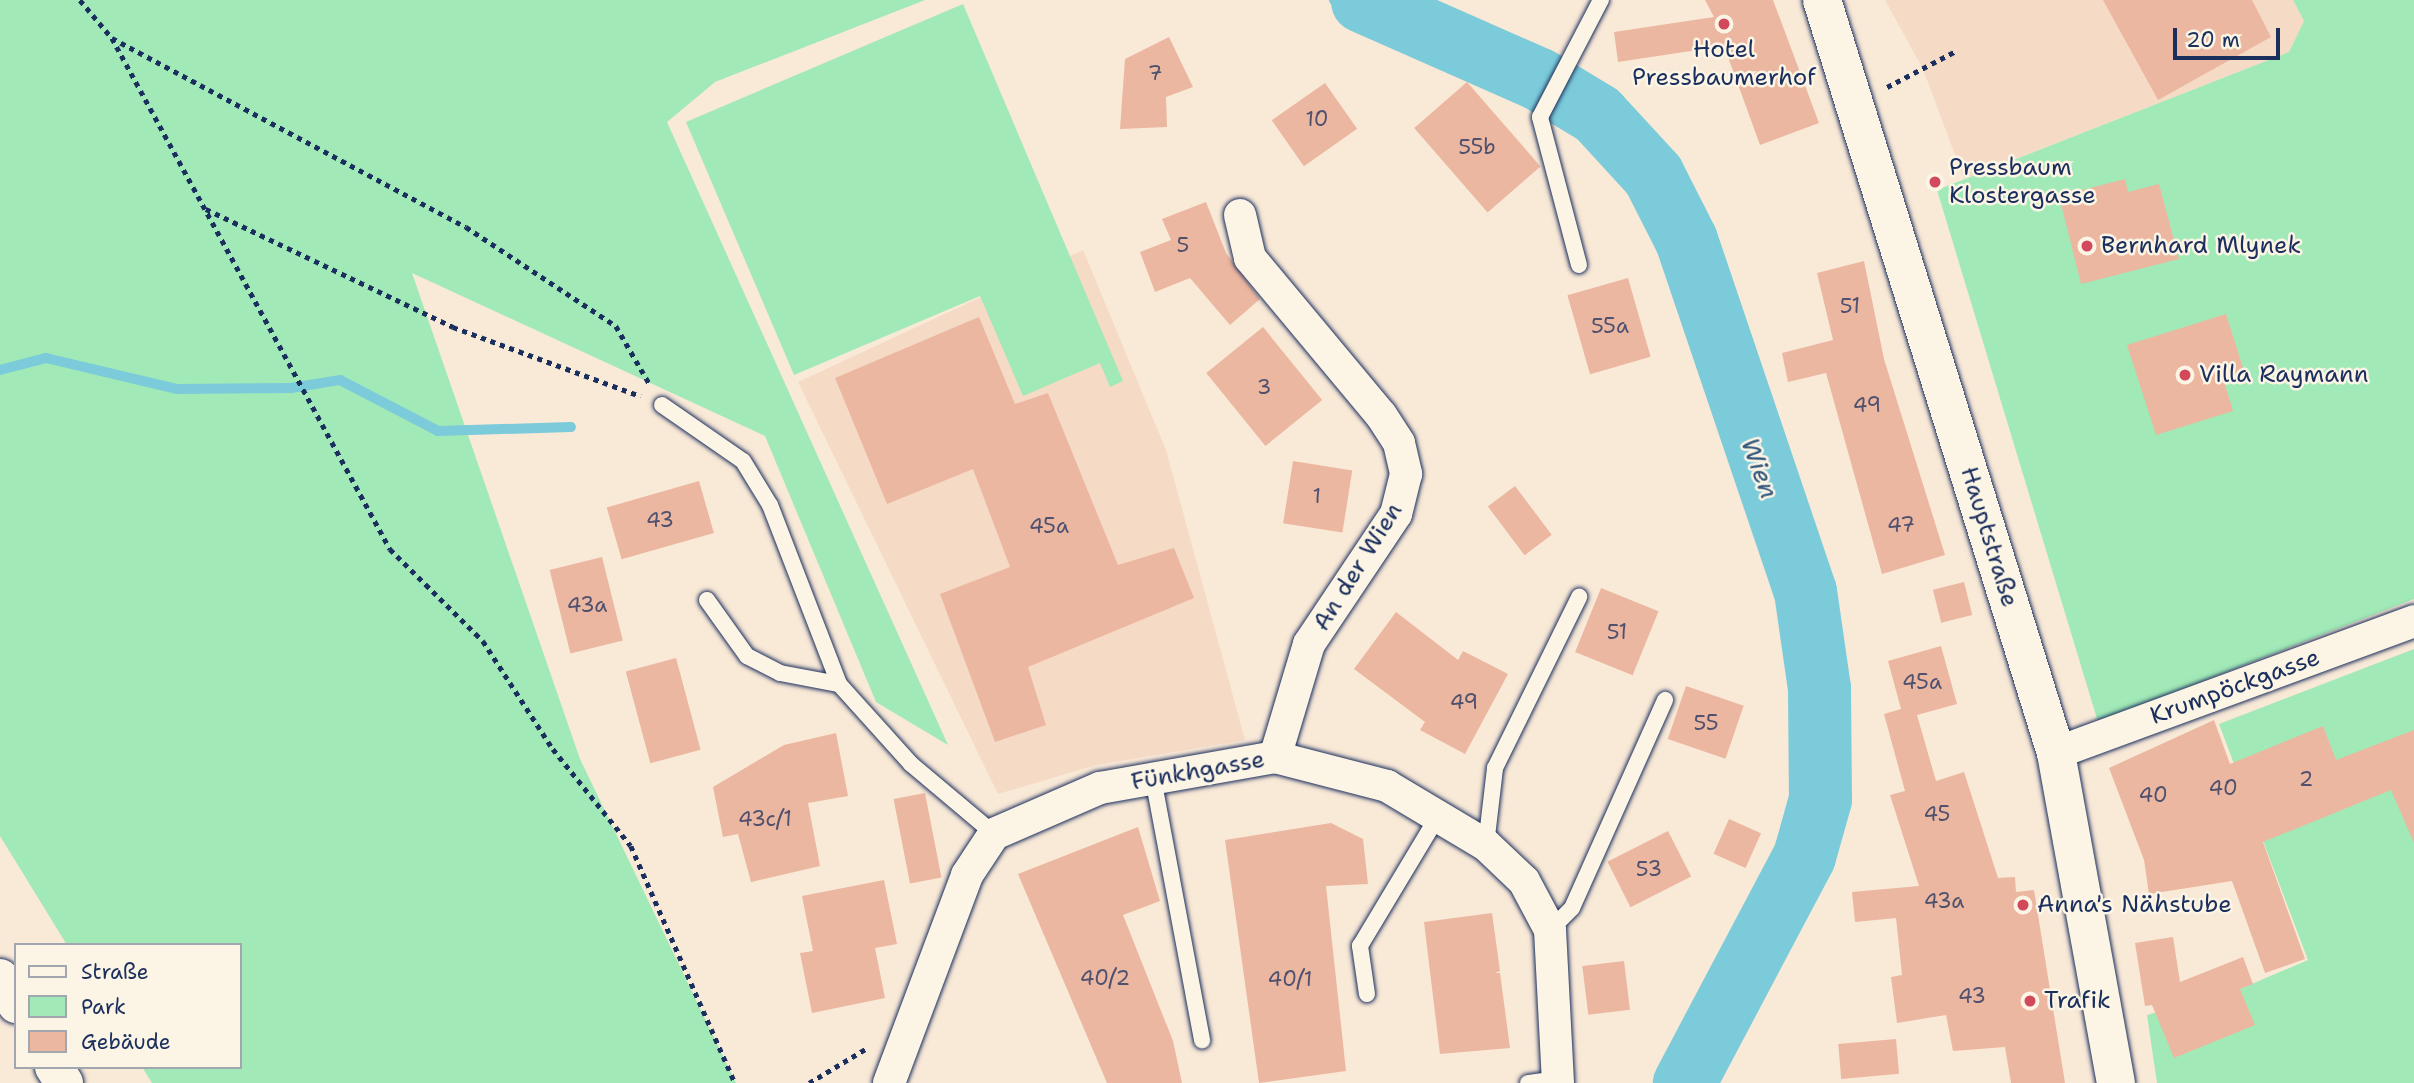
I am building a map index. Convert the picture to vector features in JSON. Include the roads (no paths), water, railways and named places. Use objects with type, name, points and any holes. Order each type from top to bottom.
[{"type":"main road","name":"Hauptstraße","points":[[1822,0],[2056,753],[2116,1083]]},
{"type":"main road","points":[[0,978],[14,1001]]},
{"type":"street","name":"An der Wien","points":[[1240,215],[1250,258],[1381,415],[1399,443],[1406,474],[1396,514],[1309,644],[1275,757]]},
{"type":"street","name":"Krumpöckgasse","points":[[2056,753],[2414,621]]},
{"type":"street","name":"Fünkhgasse","points":[[994,834],[1100,788],[1275,757],[1387,786],[1486,845],[1524,881],[1550,930],[1558,990],[1548,1082]]},
{"type":"street","points":[[889,1083],[904,1035],[967,874],[994,834]]},
{"type":"lane","points":[[1579,265],[1540,117],[1601,0]]},
{"type":"lane","points":[[662,405],[743,461],[770,505],[839,684],[911,764],[994,834]]},
{"type":"lane","points":[[1486,845],[1495,768],[1579,597]]},
{"type":"lane","points":[[707,600],[747,656],[780,673],[839,684]]},
{"type":"lane","points":[[1550,930],[1572,908],[1665,700]]},
{"type":"lane","points":[[1153,778],[1202,1040]]},
{"type":"lane","points":[[1367,994],[1360,946],[1438,816]]},
{"type":"waterway","points":[[1334,0],[1362,0]]},
{"type":"waterway","name":"Wien","points":[[1362,1],[1539,79],[1597,114],[1653,175],[1686,240],[1805,591],[1819,688],[1820,799],[1804,856],[1684,1083]]},
{"type":"waterway","points":[[0,370],[46,358],[177,389],[291,388],[340,380],[438,431],[571,427]]},
{"type":"place","name":"Hotel Pressbaumerhof","points":[[1724,24]]},
{"type":"place","name":"Pressbaum Klostergasse","points":[[1935,182]]},
{"type":"place","name":"Bernhard Mlynek","points":[[2087,246]]},
{"type":"place","name":"Villa Raymann","points":[[2185,375]]},
{"type":"place","name":"Anna's Nähstube","points":[[2023,905]]},
{"type":"place","name":"Trafik","points":[[2030,1001]]}]
